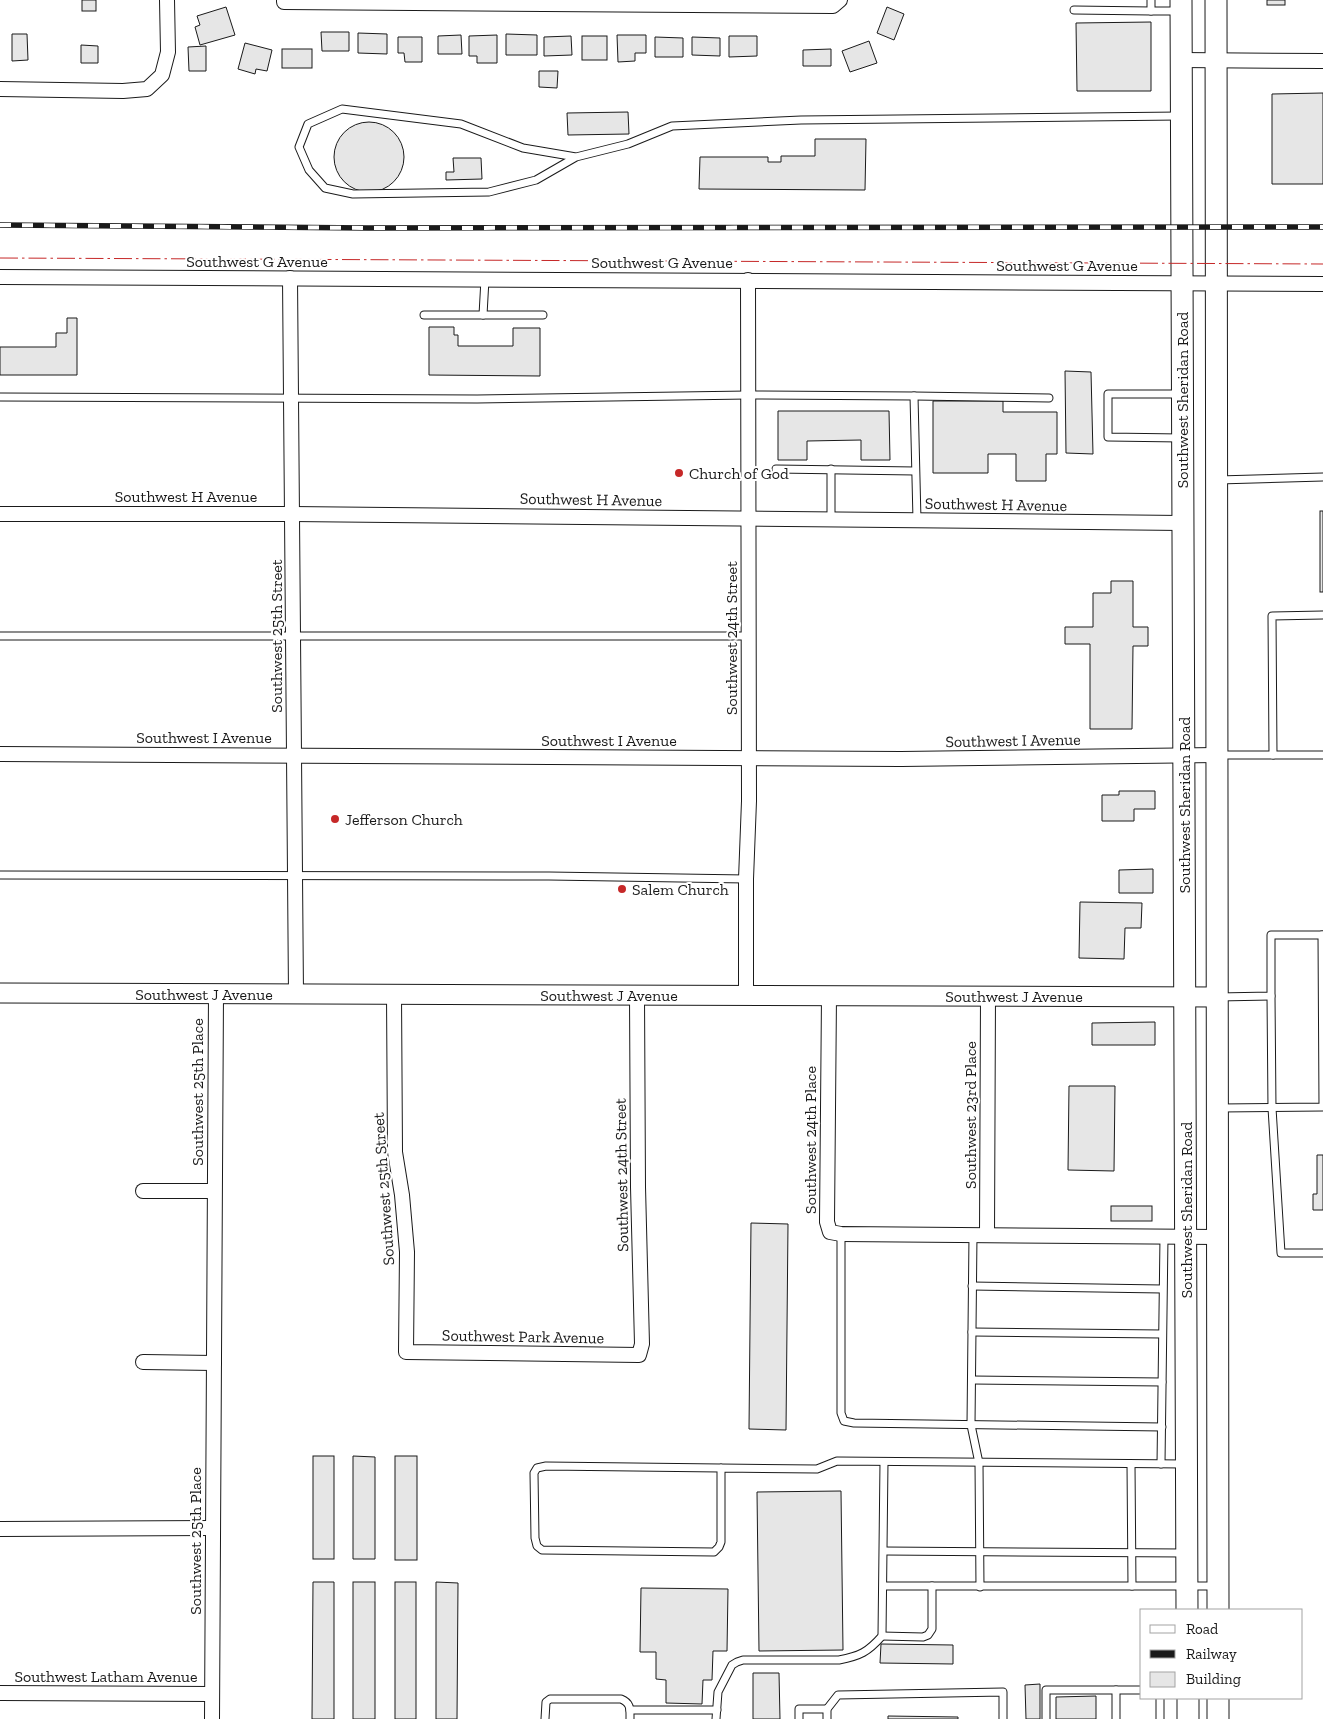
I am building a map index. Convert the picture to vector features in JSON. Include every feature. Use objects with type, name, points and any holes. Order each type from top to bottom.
[{"type":"main road","name":"Southwest Sheridan Road","points":[[1216,0],[1218,1609]]},
{"type":"main road","name":"Southwest Sheridan Road","points":[[1181,5],[1187,1609]]},
{"type":"main road","points":[[1188,1699],[1188,1719]]},
{"type":"main road","points":[[1218,1699],[1218,1719]]},
{"type":"street","points":[[0,89],[147,90],[162,75],[168,52],[167,0]]},
{"type":"street","points":[[284,1],[833,6],[840,1]]},
{"type":"street","points":[[1180,60],[1323,61]]},
{"type":"street","name":"Southwest G Avenue","points":[[0,277],[1323,284]]},
{"type":"street","name":"Southwest 25th Street","points":[[290,278],[296,994]]},
{"type":"street","name":"Southwest 24th Street","points":[[746,995],[748,280]]},
{"type":"street","name":"Southwest H Avenue","points":[[0,514],[292,514],[1182,523]]},
{"type":"street","name":"Southwest I Avenue","points":[[0,754],[901,759],[1217,755]]},
{"type":"street","name":"Southwest J Avenue","points":[[0,993],[1217,996]]},
{"type":"street","name":"Southwest 25th Place","points":[[212,1719],[216,994]]},
{"type":"street","name":"Southwest 25th Street","points":[[394,994],[394,1152],[402,1196],[407,1252],[406,1352]]},
{"type":"street","name":"Southwest 24th Street","points":[[637,995],[638,1196],[642,1344],[639,1355]]},
{"type":"street","name":"Southwest 24th Place","points":[[829,996],[827,1222],[830,1232],[841,1234]]},
{"type":"street","name":"Southwest 23rd Place","points":[[980,1235],[988,996]]},
{"type":"street","points":[[142,1191],[214,1191]]},
{"type":"street","points":[[841,1234],[1218,1237]]},
{"type":"street","name":"Southwest Park Avenue","points":[[406,1352],[639,1355]]},
{"type":"street","points":[[143,1362],[214,1363]]},
{"type":"street","points":[[0,1529],[212,1528]]},
{"type":"street","name":"Southwest Latham Avenue","points":[[0,1693],[212,1694]]},
{"type":"lane","points":[[1151,0],[1151,11]]},
{"type":"lane","points":[[1074,10],[1151,11],[1181,5]]},
{"type":"lane","points":[[576,157],[522,148],[461,124],[342,109],[308,124],[299,147],[309,170],[325,188],[353,194],[490,192],[536,180],[576,157],[628,144],[672,126],[801,120],[1180,116]]},
{"type":"lane","points":[[484,279],[484,315]]},
{"type":"lane","points":[[424,315],[543,315]]},
{"type":"lane","points":[[1182,394],[1108,394],[1108,437],[1182,438]]},
{"type":"lane","points":[[0,396],[477,399],[748,395],[1049,398]]},
{"type":"lane","points":[[914,396],[917,520]]},
{"type":"lane","points":[[776,469],[916,471]]},
{"type":"lane","points":[[831,469],[831,519]]},
{"type":"lane","points":[[1216,480],[1323,477]]},
{"type":"lane","points":[[1273,755],[1272,616],[1323,616]]},
{"type":"lane","points":[[0,636],[748,636]]},
{"type":"lane","points":[[1217,755],[1323,755]]},
{"type":"lane","points":[[0,875],[549,876],[746,880]]},
{"type":"lane","points":[[1218,1108],[1272,1108],[1323,1107],[1322,935],[1270,935],[1270,996],[1272,1108],[1281,1253],[1323,1253]]},
{"type":"lane","points":[[1217,996],[1270,996]]},
{"type":"lane","points":[[841,1234],[841,1413],[844,1421],[854,1423],[1162,1427]]},
{"type":"lane","points":[[980,1235],[972,1286],[971,1425],[979,1463],[980,1587]]},
{"type":"lane","points":[[1161,1464],[1164,1237]]},
{"type":"lane","points":[[972,1286],[1162,1289]]},
{"type":"lane","points":[[972,1332],[1162,1334]]},
{"type":"lane","points":[[972,1380],[1162,1382]]},
{"type":"lane","points":[[721,1468],[721,1542],[714,1552],[542,1550],[536,1546],[534,1473],[537,1468],[546,1466],[817,1469],[837,1461],[1187,1464]]},
{"type":"lane","points":[[716,1719],[718,1692],[730,1670],[737,1662],[743,1660],[839,1660],[853,1658],[865,1653],[882,1636],[884,1462]]},
{"type":"lane","points":[[1131,1464],[1132,1586]]},
{"type":"lane","points":[[884,1551],[1187,1553]]},
{"type":"lane","points":[[884,1586],[1218,1586]]},
{"type":"lane","points":[[882,1636],[928,1635],[932,1629],[932,1586]]},
{"type":"lane","points":[[1046,1719],[1046,1690],[1140,1690]]},
{"type":"lane","points":[[1116,1690],[1116,1719]]},
{"type":"lane","points":[[827,1719],[827,1709],[838,1695],[1003,1692],[1004,1719]]},
{"type":"lane","points":[[545,1719],[546,1702],[550,1699],[621,1699],[627,1701],[630,1719]]},
{"type":"lane","points":[[1160,1699],[1160,1719]]},
{"type":"lane","points":[[799,1719],[799,1709],[827,1709]]},
{"type":"lane","points":[[630,1710],[716,1710]]},
{"type":"building","points":[[82,0],[96,0],[96,11],[82,11]]},
{"type":"building","points":[[1267,0],[1285,0],[1285,5],[1267,5]]},
{"type":"building","points":[[226,7],[235,35],[200,45],[195,27],[200,25],[197,16]]},
{"type":"building","points":[[887,7],[904,14],[894,40],[877,33]]},
{"type":"building","points":[[1151,22],[1151,91],[1077,91],[1076,23]]},
{"type":"building","points":[[321,32],[349,32],[349,51],[322,51]]},
{"type":"building","points":[[358,33],[387,34],[387,54],[358,53]]},
{"type":"building","points":[[12,34],[27,34],[28,60],[12,61]]},
{"type":"building","points":[[506,34],[537,35],[537,55],[506,55]]},
{"type":"building","points":[[461,35],[462,54],[438,54],[438,36]]},
{"type":"building","points":[[497,35],[497,63],[477,63],[477,56],[469,56],[469,36]]},
{"type":"building","points":[[617,35],[646,35],[646,53],[635,53],[635,61],[618,62]]},
{"type":"building","points":[[571,36],[572,55],[544,56],[544,37]]},
{"type":"building","points":[[582,36],[607,36],[607,60],[582,60]]},
{"type":"building","points":[[729,36],[757,36],[757,56],[729,57]]},
{"type":"building","points":[[398,37],[422,37],[422,62],[405,62],[404,53],[398,53]]},
{"type":"building","points":[[655,37],[683,38],[683,57],[655,57]]},
{"type":"building","points":[[692,37],[720,38],[720,56],[692,55]]},
{"type":"building","points":[[869,41],[877,63],[850,72],[842,51]]},
{"type":"building","points":[[245,43],[272,50],[267,71],[256,69],[255,74],[238,69]]},
{"type":"building","points":[[81,45],[98,46],[98,63],[81,63]]},
{"type":"building","points":[[206,46],[206,71],[189,71],[188,47]]},
{"type":"building","points":[[282,49],[312,49],[312,68],[282,68]]},
{"type":"building","points":[[831,49],[831,66],[803,66],[803,50]]},
{"type":"building","points":[[539,71],[558,71],[557,88],[539,87]]},
{"type":"building","points":[[1323,93],[1323,184],[1272,184],[1272,94]]},
{"type":"building","points":[[628,112],[629,134],[568,135],[567,113]]},
{"type":"building","points":[[362,122],[376,122],[389,128],[398,137],[404,150],[402,170],[394,182],[376,192],[362,192],[349,186],[340,177],[334,164],[334,150],[340,137],[349,128]]},
{"type":"building","points":[[815,139],[866,139],[865,190],[699,189],[700,157],[768,157],[768,162],[781,162],[781,156],[815,156]]},
{"type":"building","points":[[453,158],[481,158],[482,179],[446,180],[446,172],[454,172]]},
{"type":"building","points":[[67,318],[77,318],[77,375],[0,375],[0,347],[56,347],[56,333],[67,333]]},
{"type":"building","points":[[429,327],[454,327],[454,335],[458,335],[458,346],[513,346],[513,328],[540,328],[540,376],[429,375]]},
{"type":"building","points":[[1065,371],[1091,372],[1093,454],[1066,453]]},
{"type":"building","points":[[933,401],[1003,401],[1003,412],[1057,412],[1057,454],[1046,454],[1046,481],[1016,481],[1016,454],[988,454],[988,473],[933,473]]},
{"type":"building","points":[[778,411],[889,411],[890,460],[861,460],[861,440],[807,441],[807,460],[778,460]]},
{"type":"building","points":[[1320,511],[1323,511],[1323,592],[1320,592]]},
{"type":"building","points":[[1111,581],[1133,581],[1133,627],[1148,627],[1148,646],[1133,646],[1132,729],[1090,729],[1090,644],[1065,644],[1065,627],[1093,627],[1093,593],[1111,593]]},
{"type":"building","points":[[1119,791],[1155,791],[1155,809],[1134,809],[1134,821],[1102,821],[1102,795],[1119,795]]},
{"type":"building","points":[[1153,869],[1153,893],[1119,893],[1119,870]]},
{"type":"building","points":[[1080,902],[1142,903],[1141,928],[1125,928],[1124,959],[1079,958]]},
{"type":"building","points":[[1155,1022],[1155,1045],[1092,1045],[1092,1023]]},
{"type":"building","points":[[1069,1086],[1115,1086],[1114,1171],[1068,1170]]},
{"type":"building","points":[[1317,1155],[1323,1155],[1323,1210],[1313,1210],[1313,1194],[1317,1194]]},
{"type":"building","points":[[1111,1206],[1152,1206],[1152,1221],[1111,1221]]},
{"type":"building","points":[[751,1223],[788,1224],[786,1430],[749,1429]]},
{"type":"building","points":[[313,1456],[334,1456],[334,1559],[313,1559]]},
{"type":"building","points":[[353,1456],[375,1457],[375,1559],[353,1559]]},
{"type":"building","points":[[395,1456],[417,1456],[417,1560],[395,1560]]},
{"type":"building","points":[[841,1491],[843,1650],[759,1651],[757,1492]]},
{"type":"building","points":[[313,1582],[334,1582],[334,1719],[312,1719]]},
{"type":"building","points":[[353,1582],[375,1582],[375,1719],[353,1719]]},
{"type":"building","points":[[395,1582],[416,1582],[416,1719],[395,1719]]},
{"type":"building","points":[[436,1582],[458,1583],[457,1719],[436,1719]]},
{"type":"building","points":[[641,1588],[728,1589],[727,1651],[713,1651],[712,1680],[703,1680],[702,1704],[666,1703],[666,1680],[656,1679],[656,1652],[640,1652]]},
{"type":"building","points":[[881,1644],[953,1645],[953,1664],[880,1663]]},
{"type":"building","points":[[753,1673],[779,1673],[780,1719],[753,1719]]},
{"type":"building","points":[[1040,1684],[1040,1719],[1026,1719],[1025,1685]]},
{"type":"building","points":[[1096,1696],[1096,1719],[1056,1719],[1056,1697]]},
{"type":"building","points":[[888,1716],[958,1717],[958,1719],[888,1719]]},
{"type":"railway","points":[[0,225],[368,228],[1323,227]]},
{"type":"power","points":[[0,258],[1323,264]]},
{"type":"place","name":"Church of God","points":[[679,473]]},
{"type":"place","name":"Jefferson Church","points":[[335,819]]},
{"type":"place","name":"Salem Church","points":[[622,889]]}]
